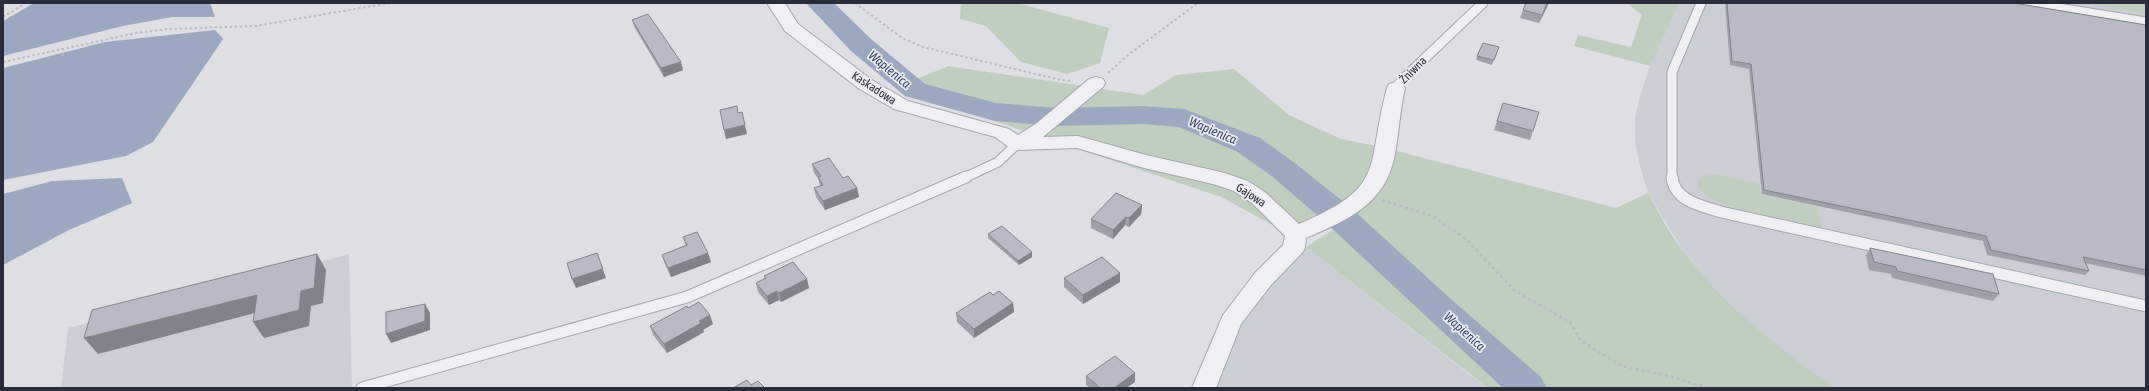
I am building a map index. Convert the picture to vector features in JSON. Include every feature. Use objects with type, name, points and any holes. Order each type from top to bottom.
[{"type":"street","name":"Kaskadowa","points":[[776,3],[791,27],[865,84],[901,106],[1002,133],[1017,144]]},
{"type":"street","points":[[1017,144],[1044,127],[1096,83]]},
{"type":"street","name":"Żniwna","points":[[1364,198],[1379,175],[1396,88]]},
{"type":"street","name":"Gajowa","points":[[1017,144],[1078,142],[1144,161],[1218,178],[1240,186],[1259,198],[1296,234]]},
{"type":"street","points":[[1204,388],[1231,321],[1263,279],[1294,248],[1296,234],[1338,215],[1364,198]]},
{"type":"lane","name":"Żniwna","points":[[1396,88],[1402,80],[1483,3]]},
{"type":"lane","points":[[1701,3],[1672,72],[1672,179],[1678,194],[1686,200],[1720,212],[2146,306]]},
{"type":"lane","points":[[2027,3],[2146,22]]},
{"type":"lane","points":[[362,388],[686,297],[925,196],[998,162],[1017,144]]},
{"type":"path","points":[[3,17],[26,3]]},
{"type":"path","points":[[3,62],[129,34],[180,28],[234,28],[255,26],[390,3]]},
{"type":"path","points":[[855,3],[902,38],[923,47],[1061,80],[1096,83],[1128,55],[1198,3]]},
{"type":"path","points":[[62,56],[64,51]]},
{"type":"path","points":[[1364,198],[1432,216],[1461,235],[1495,267],[1515,291],[1570,322],[1582,341],[1622,366],[1669,376],[1708,388]]},
{"type":"shaded area","points":[[1680,3],[2083,3],[2146,14],[2146,388],[1835,388],[1785,353],[1742,315],[1706,279],[1684,252],[1648,193],[1639,163],[1635,140],[1635,118],[1640,96],[1650,66]]},
{"type":"shaded area","points":[[1306,247],[1488,388],[1212,388],[1229,342],[1254,300],[1277,272]]},
{"type":"shaded area","points":[[349,254],[352,388],[61,388],[68,328]]},
{"type":"green space","points":[[965,3],[1017,3],[1109,28],[1100,63],[1067,74],[1021,62],[986,26],[960,19],[961,5]]},
{"type":"green space","points":[[1627,3],[1680,3],[1650,66],[1574,46],[1578,35],[1631,47],[1642,15]]},
{"type":"green space","points":[[2083,3],[2146,3],[2146,14]]},
{"type":"green space","points":[[948,66],[1143,95],[1176,75],[1234,69],[1289,115],[1341,139],[1382,147],[1364,193],[1287,233],[1221,197],[896,88]]},
{"type":"green space","points":[[1389,149],[1616,208],[1648,193],[1679,245],[1700,272],[1718,291],[1774,342],[1835,388],[1544,388],[1351,211]]},
{"type":"green space","points":[[1709,175],[1719,175],[1760,184],[1761,195],[1818,207],[1822,228],[1751,213],[1713,200],[1701,192],[1698,183],[1701,178]]},
{"type":"green space","points":[[1339,226],[1511,388],[1488,388],[1306,247]]},
{"type":"water","points":[[34,3],[210,3],[215,17],[172,17],[123,26],[3,56],[3,21]]},
{"type":"water","points":[[215,30],[223,39],[153,142],[126,156],[3,180],[3,68],[105,42]]},
{"type":"water","points":[[122,178],[132,203],[69,230],[3,265],[3,194],[52,181]]},
{"type":"building","points":[[1526,3],[1547,3],[1542,15],[1523,10]]},
{"type":"building","points":[[1727,3],[2014,3],[2146,25],[2146,270],[2083,257],[2089,271],[1991,250],[1986,236],[1764,190],[1751,64],[1732,61]]},
{"type":"building","points":[[648,14],[681,62],[661,68],[632,20]]},
{"type":"building","points":[[1483,43],[1499,47],[1494,60],[1477,56]]},
{"type":"building","points":[[1503,103],[1539,112],[1533,131],[1497,121]]},
{"type":"building","points":[[737,106],[738,113],[742,112],[745,125],[724,130],[720,110]]},
{"type":"building","points":[[829,158],[843,178],[848,176],[857,188],[823,201],[814,188],[823,185],[818,177],[821,176],[812,164]]},
{"type":"building","points":[[1116,193],[1142,205],[1129,218],[1126,217],[1113,230],[1091,219]]},
{"type":"building","points":[[1002,226],[1032,252],[1018,261],[988,234]]},
{"type":"building","points":[[697,232],[708,253],[668,268],[662,255],[687,245],[683,237]]},
{"type":"building","points":[[1870,248],[1993,274],[1999,294],[1897,271],[1896,267],[1874,262]]},
{"type":"building","points":[[597,253],[603,269],[572,279],[567,263]]},
{"type":"building","points":[[317,254],[314,288],[301,291],[299,310],[253,322],[257,295],[84,338],[92,310]]},
{"type":"building","points":[[1102,257],[1120,273],[1083,295],[1064,278]]},
{"type":"building","points":[[793,262],[807,279],[779,293],[777,291],[767,296],[756,283],[766,278],[764,276]]},
{"type":"building","points":[[999,291],[1013,303],[974,329],[956,313],[990,292],[993,295]]},
{"type":"building","points":[[699,302],[710,315],[699,321],[701,323],[664,344],[650,326],[687,306],[688,308]]},
{"type":"building","points":[[425,304],[425,321],[386,334],[386,312]]},
{"type":"building","points":[[1115,356],[1135,373],[1114,388],[1098,388],[1098,386],[1086,376]]},
{"type":"building","points":[[747,380],[751,385],[758,381],[765,388],[733,388]]},
{"type":"waterway","name":"Wapienica","points":[[819,3],[861,45],[915,90],[995,112],[1057,117],[1142,115],[1184,118],[1249,145],[1285,171],[1338,215],[1440,310],[1528,388]]}]
